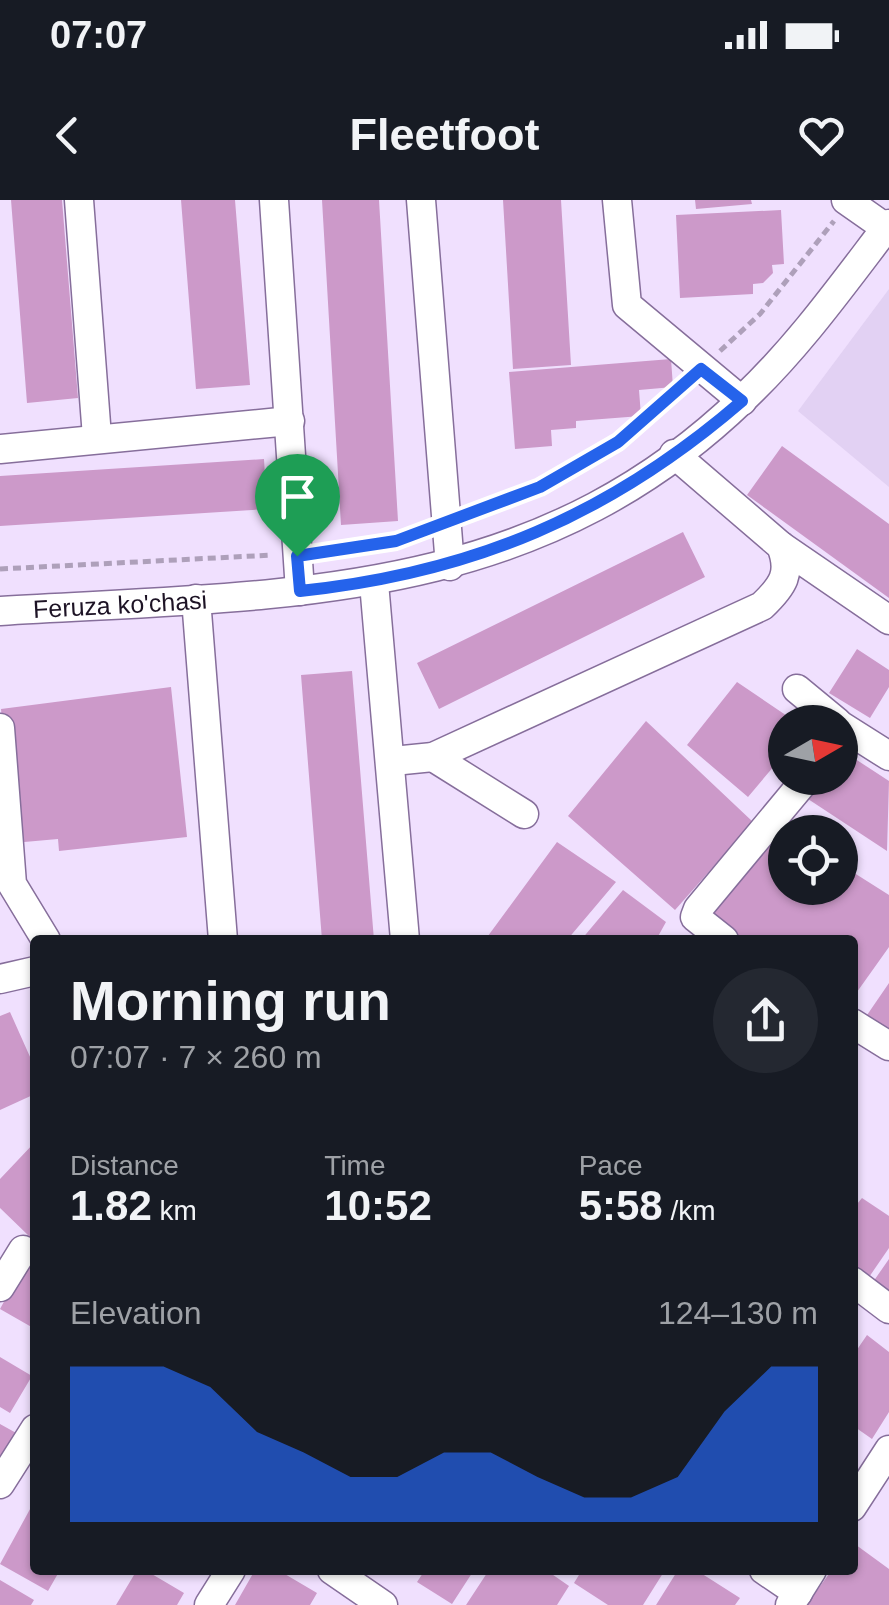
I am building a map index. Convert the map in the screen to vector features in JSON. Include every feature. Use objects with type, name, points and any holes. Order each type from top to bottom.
[{"type":"street","points":[[79,200],[97,437]]},
{"type":"street","points":[[274,200],[300,591]]},
{"type":"street","points":[[421,200],[450,566]]},
{"type":"street","points":[[617,200],[627,305],[742,401]]},
{"type":"street","points":[[848,202],[887,226]]},
{"type":"street","name":"Feruza ko'chasi","points":[[0,611],[300,591],[374,582],[450,566],[509,546],[566,520],[674,454],[742,401],[818,317],[887,226]]},
{"type":"street","points":[[0,449],[290,421]]},
{"type":"street","points":[[674,454],[781,546],[889,620]]},
{"type":"street","points":[[393,761],[433,756],[762,606],[782,587],[788,564],[781,546]]},
{"type":"street","points":[[374,582],[393,761],[404,935]]},
{"type":"street","points":[[196,599],[224,935]]},
{"type":"street","points":[[797,689],[815,705]]},
{"type":"street","points":[[0,728],[12,884],[43,935]]},
{"type":"street","points":[[858,739],[889,756]]},
{"type":"street","points":[[433,756],[524,814]]},
{"type":"street","points":[[716,935],[699,924],[698,909],[793,795]]},
{"type":"street","points":[[0,979],[30,973]]},
{"type":"street","points":[[858,1027],[889,1046]]},
{"type":"street","points":[[0,1287],[23,1250]]},
{"type":"street","points":[[858,1286],[889,1309]]},
{"type":"street","points":[[0,1484],[30,1436]]},
{"type":"street","points":[[858,1498],[889,1450]]},
{"type":"street","points":[[209,1605],[228,1575]]},
{"type":"street","points":[[339,1575],[383,1605]]},
{"type":"street","points":[[773,1575],[800,1589]]},
{"type":"path","points":[[0,569],[242,555],[297,556],[396,541],[540,487],[618,442],[701,369],[760,314],[848,202]]},
{"type":"shaded area","points":[[889,289],[889,487],[798,411]]},
{"type":"building","points":[[11,200],[62,200],[78,398],[27,403]]},
{"type":"building","points":[[181,200],[235,200],[250,385],[196,389]]},
{"type":"building","points":[[322,200],[379,200],[398,521],[341,525]]},
{"type":"building","points":[[503,200],[561,200],[571,365],[513,369]]},
{"type":"building","points":[[695,200],[751,200],[752,204],[696,209]]},
{"type":"building","points":[[781,210],[784,264],[772,265],[773,273],[763,283],[753,284],[753,294],[680,298],[676,215]]},
{"type":"building","points":[[671,359],[673,387],[639,390],[641,416],[576,421],[576,428],[551,430],[552,446],[515,449],[509,372]]},
{"type":"building","points":[[782,446],[889,524],[889,598],[747,495]]},
{"type":"building","points":[[264,459],[267,509],[0,526],[0,476]]},
{"type":"building","points":[[683,532],[705,577],[439,709],[417,663]]},
{"type":"building","points":[[857,649],[889,670],[889,687],[870,718],[858,711],[858,705],[849,705],[829,693]]},
{"type":"building","points":[[352,671],[374,935],[322,935],[301,675]]},
{"type":"building","points":[[737,682],[771,705],[768,773],[748,797],[687,745]]},
{"type":"building","points":[[171,687],[187,837],[59,851],[58,839],[13,843],[1,709]]},
{"type":"building","points":[[646,721],[753,822],[675,910],[568,816]]},
{"type":"building","points":[[858,761],[889,781],[887,851],[858,832],[858,815],[832,815],[808,799],[811,795],[858,795]]},
{"type":"building","points":[[768,840],[768,905],[858,905],[858,875],[889,895],[889,947],[858,991],[858,935],[731,935],[702,917]]},
{"type":"building","points":[[557,842],[616,882],[571,935],[489,935]]},
{"type":"building","points":[[623,890],[666,922],[659,935],[585,935]]},
{"type":"building","points":[[889,983],[889,1035],[865,1018]]},
{"type":"building","points":[[10,1012],[30,1057],[30,1096],[0,1110],[0,1016]]},
{"type":"building","points":[[30,1147],[30,1237],[0,1208],[0,1179]]},
{"type":"building","points":[[862,1198],[889,1216],[889,1248],[867,1280],[858,1275],[858,1203]]},
{"type":"building","points":[[30,1253],[30,1326],[0,1309]]},
{"type":"building","points":[[889,1259],[889,1291],[873,1282]]},
{"type":"building","points":[[867,1335],[889,1352],[889,1412],[872,1439],[858,1429],[858,1348]]},
{"type":"building","points":[[0,1357],[30,1375],[30,1379],[10,1413],[0,1407]]},
{"type":"building","points":[[0,1424],[18,1434],[0,1466]]},
{"type":"building","points":[[30,1509],[30,1575],[57,1575],[48,1591],[0,1564]]},
{"type":"building","points":[[858,1546],[889,1569],[889,1605],[806,1605],[828,1575],[858,1575]]},
{"type":"building","points":[[134,1575],[153,1575],[184,1593],[177,1605],[116,1605]]},
{"type":"building","points":[[252,1575],[286,1575],[317,1593],[310,1605],[235,1605]]},
{"type":"building","points":[[422,1575],[471,1575],[452,1604],[417,1582]]},
{"type":"building","points":[[486,1575],[553,1575],[569,1586],[557,1605],[466,1605]]},
{"type":"building","points":[[579,1575],[662,1575],[643,1605],[608,1605],[574,1583]]},
{"type":"building","points":[[675,1575],[704,1575],[740,1598],[735,1605],[656,1605]]},
{"type":"building","points":[[0,1580],[34,1600],[31,1605],[0,1605]]},
{"type":"route","points":[[701,369],[742,401],[692,442],[622,489],[538,534],[479,557],[412,575],[300,591],[297,556],[396,541],[540,487],[618,442],[701,369]]}]
